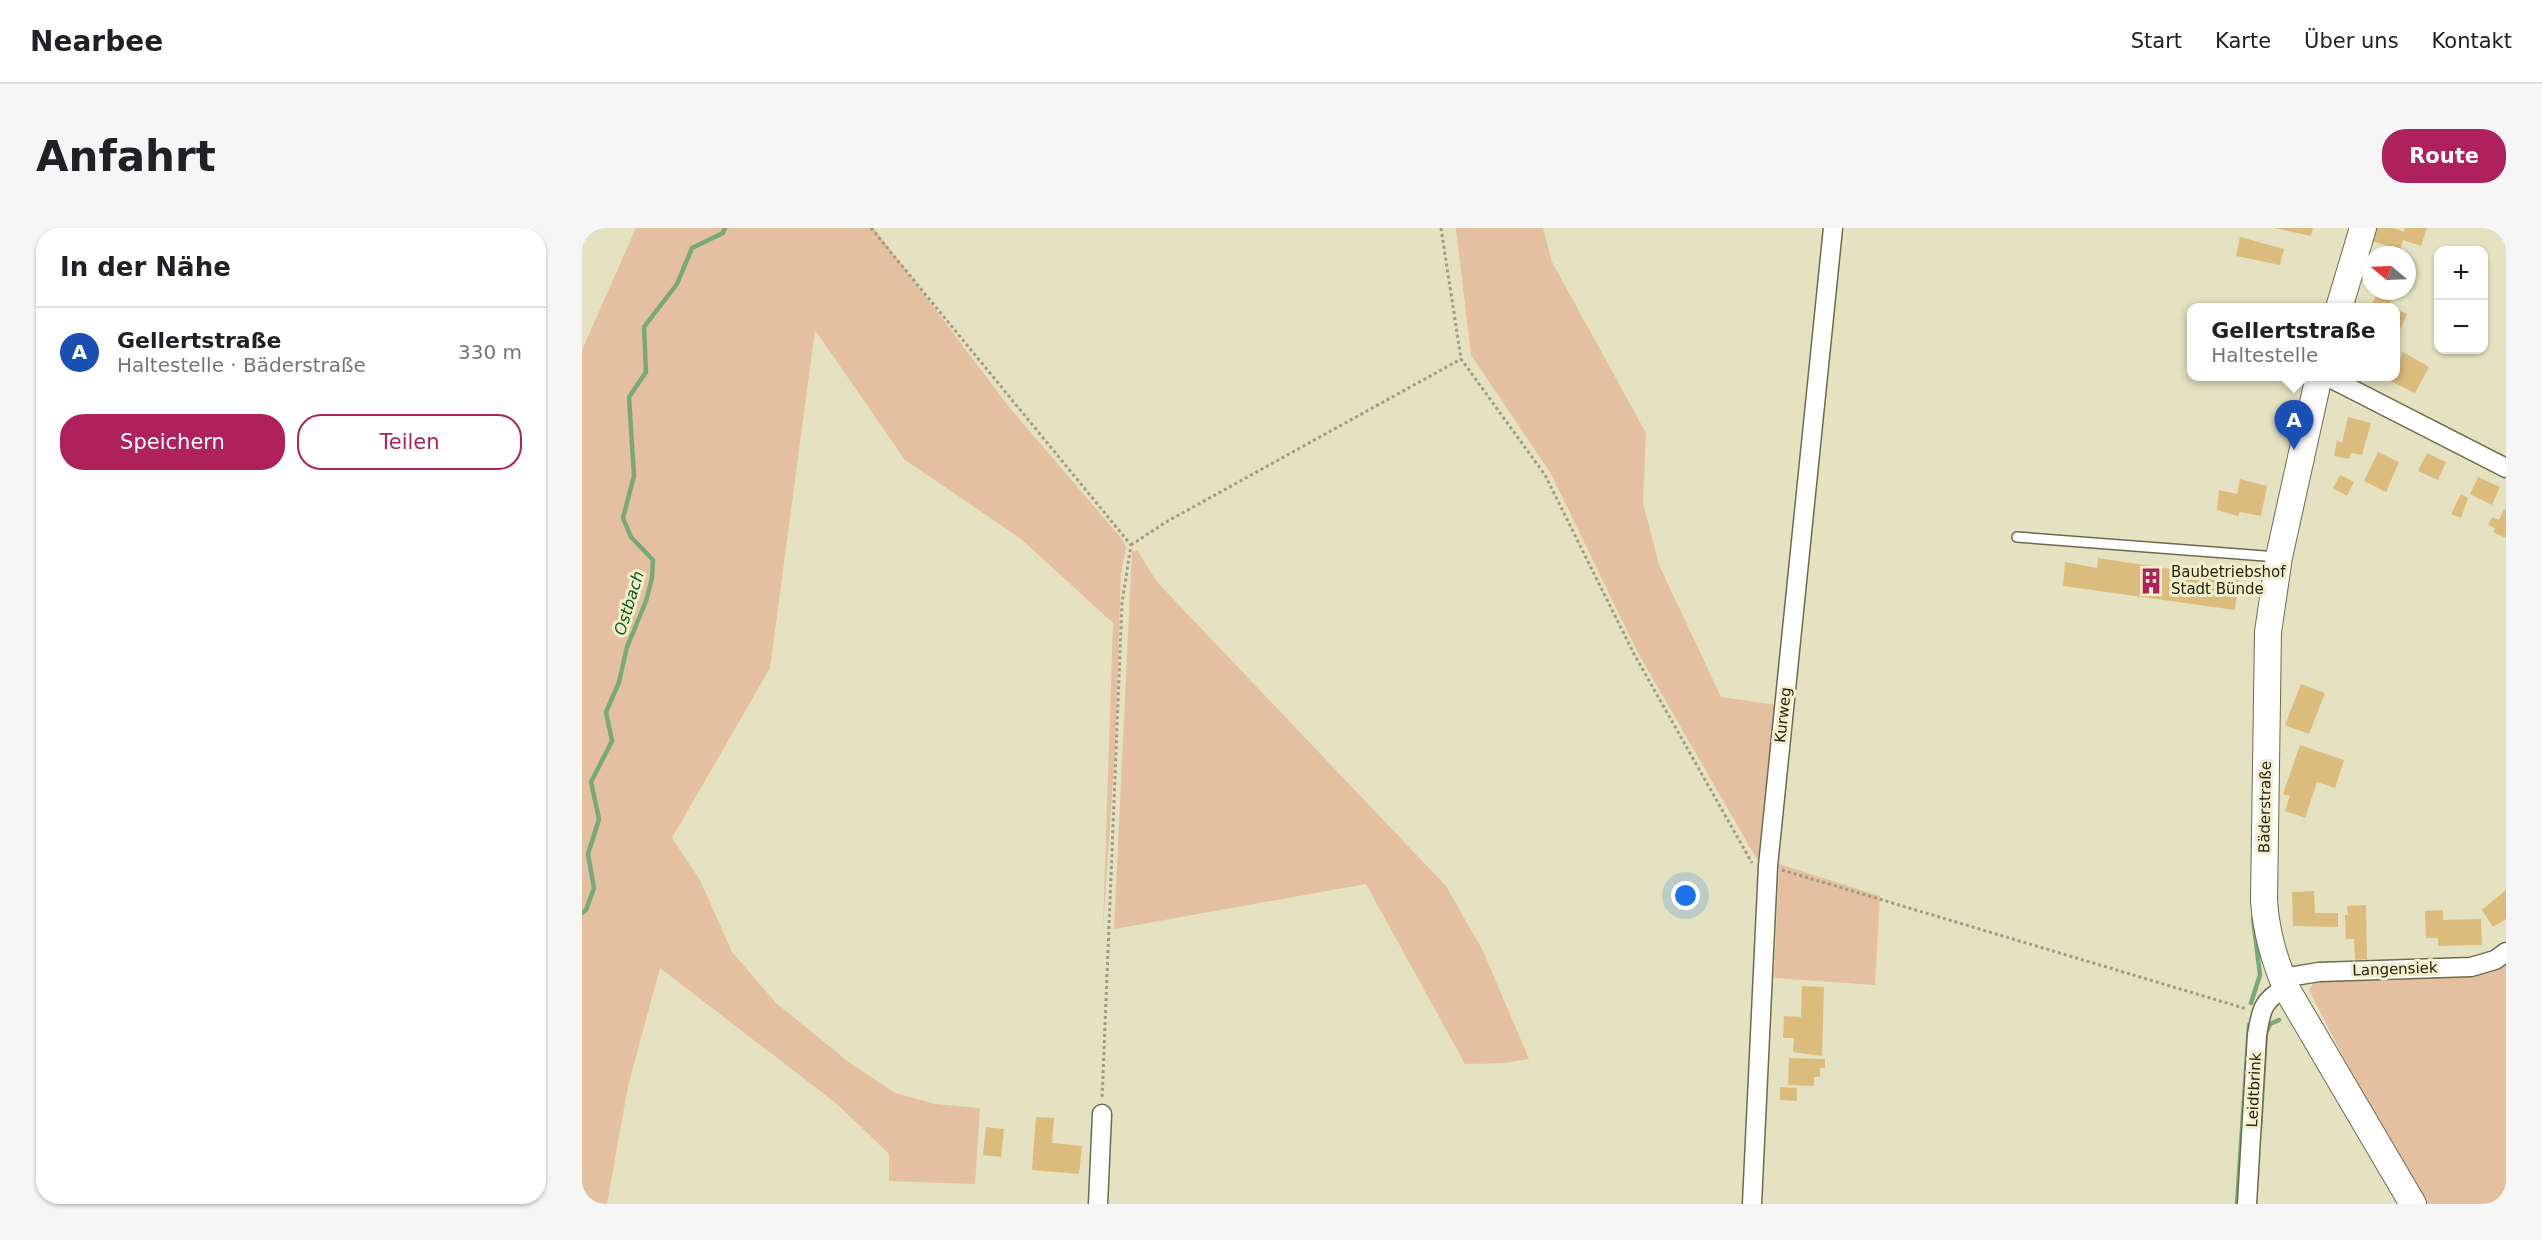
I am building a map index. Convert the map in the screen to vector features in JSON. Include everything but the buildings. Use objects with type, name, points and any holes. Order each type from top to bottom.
[{"type":"street","name":"Kurweg","points":[[1752,1204],[1768,866],[1833,228]]},
{"type":"street","points":[[2340,303],[2363,228]]},
{"type":"street","name":"Bäderstraße","points":[[2318,381],[2279,557],[2268,632],[2264,900],[2266,926],[2273,956],[2284,983],[2413,1204]]},
{"type":"street","points":[[2336,381],[2506,468]]},
{"type":"street","name":"Langensiek","points":[[2284,983],[2319,972],[2471,967],[2495,960],[2506,952]]},
{"type":"street","points":[[2260,1013],[2266,1002],[2284,983]]},
{"type":"street","name":"Leidtbrink","points":[[2247,1204],[2260,1013]]},
{"type":"street","points":[[1098,1204],[1102,1114]]},
{"type":"lane","points":[[2017,537],[2279,557]]},
{"type":"path","points":[[871,228],[1131,545]]},
{"type":"path","points":[[1441,228],[1461,359],[1545,475],[1634,654],[1767,888]]},
{"type":"path","points":[[1102,1114],[1122,603],[1131,545],[1166,522],[1461,359]]},
{"type":"path","points":[[1768,866],[2260,1013]]},
{"type":"shaded area","points":[[636,228],[874,228],[1009,407],[1122,539],[1126,547],[1121,574],[1115,750],[1103,929],[1113,623],[1020,538],[905,460],[815,330],[770,668],[672,838],[700,880],[732,952],[776,1003],[850,1063],[895,1093],[935,1104],[980,1108],[975,1184],[889,1181],[889,1154],[837,1104],[660,968],[628,1086],[607,1204],[582,1204],[582,350]]},
{"type":"shaded area","points":[[1456,228],[1543,228],[1552,262],[1646,433],[1643,503],[1659,565],[1721,697],[1777,705],[1762,868],[1638,653],[1550,472],[1471,355]]},
{"type":"shaded area","points":[[1137,550],[1157,582],[1446,886],[1483,951],[1529,1059],[1504,1063],[1465,1064],[1366,884],[1114,929],[1132,552]]},
{"type":"shaded area","points":[[1779,864],[1880,896],[1875,985],[1774,978]]},
{"type":"shaded area","points":[[2506,960],[2506,1204],[2424,1204],[2367,1103],[2309,990],[2315,981]]},
{"type":"waterway","name":"Ostbach","points":[[582,913],[586,910],[594,888],[588,854],[599,819],[591,782],[612,741],[606,712],[619,682],[627,647],[646,601],[652,578],[653,560],[631,537],[623,518],[634,476],[629,397],[646,372],[644,327],[677,284],[692,248],[723,233],[725,228]]},
{"type":"waterway","points":[[2251,1003],[2260,975],[2253,918]]},
{"type":"waterway","points":[[2260,1129],[2266,1033],[2270,1024],[2279,1020]]},
{"type":"waterway","points":[[2237,1204],[2249,1025]]},
{"type":"place","name":"Gellertstraße","points":[[2294,450]]},
{"type":"place","name":"Baubetriebshof Stadt Bünde","points":[[2151,581]]}]
